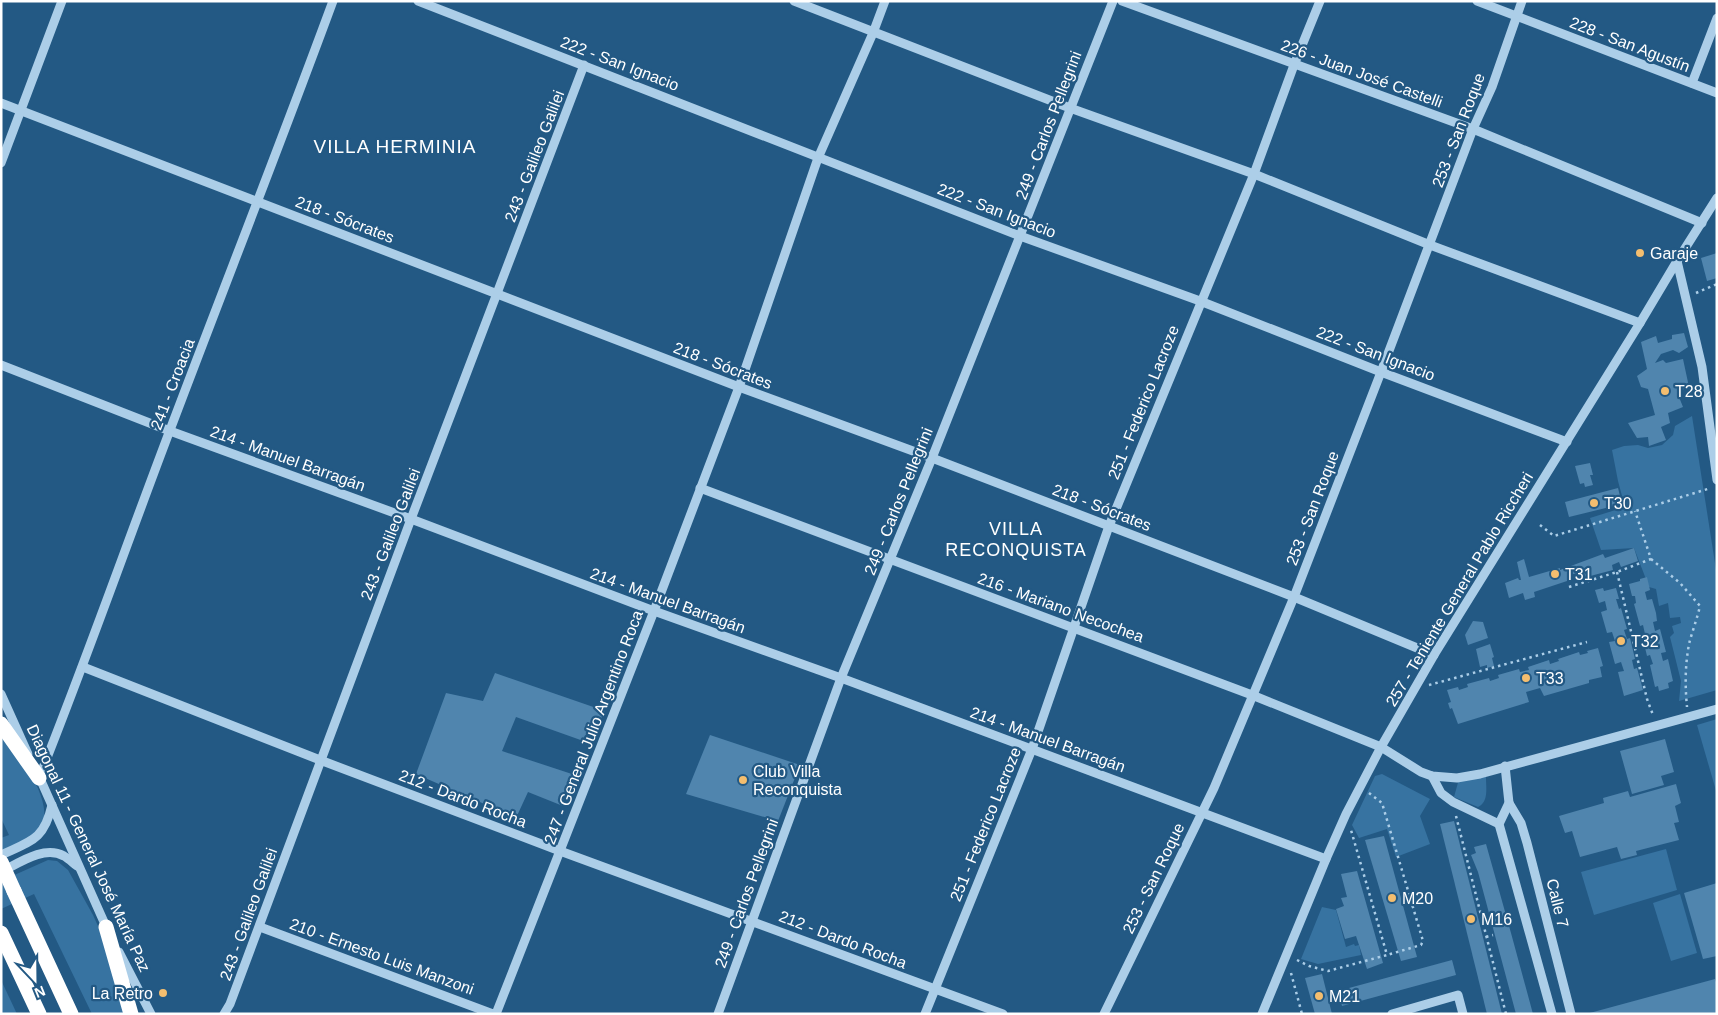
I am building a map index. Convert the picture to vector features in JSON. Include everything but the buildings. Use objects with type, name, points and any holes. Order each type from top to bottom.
[{"type":"highway","points":[[1,724],[39,778]]},
{"type":"highway","points":[[1,862],[71,1014]]},
{"type":"highway","points":[[106,927],[131,1014]]},
{"type":"highway","points":[[1,933],[38,1014]]},
{"type":"street","points":[[1,163],[62,1]]},
{"type":"street","name":"241 - Croacia","points":[[39,778],[83,667],[333,1]]},
{"type":"street","name":"222 - San Ignacio","points":[[418,1],[1020,236],[1200,301],[1567,442]]},
{"type":"street","points":[[794,1],[1070,108],[1254,174],[1430,244],[1640,323]]},
{"type":"street","name":"247 - General Julio Argentino Roca","points":[[495,1014],[654,611],[739,388],[818,158],[886,1]]},
{"type":"street","name":"249 - Carlos Pellegrini","points":[[718,1014],[841,678],[932,458],[1113,1]]},
{"type":"street","name":"226 - Juan José Castelli","points":[[1122,1],[1473,129],[1702,223]]},
{"type":"street","name":"251 - Federico Lacroze","points":[[925,1014],[1032,749],[1109,526],[1200,301],[1254,174],[1320,1]]},
{"type":"street","name":"228 - San Agustín","points":[[1477,1],[1717,93]]},
{"type":"street","name":"253 - San Roque","points":[[1104,1014],[1214,788],[1294,597],[1382,372],[1473,129],[1492,87],[1522,1]]},
{"type":"street","points":[[1692,83],[1717,18]]},
{"type":"street","name":"243 - Galileo Galilei","points":[[225,1014],[260,927],[320,760],[584,65]]},
{"type":"street","name":"218 - Sócrates","points":[[1,103],[739,388],[932,458],[1294,597],[1434,655]]},
{"type":"street","name":"257 - Teniente General Pablo Riccheri","points":[[1262,1014],[1326,858],[1381,746],[1434,655],[1717,198]]},
{"type":"street","points":[[1677,260],[1702,367],[1717,480]]},
{"type":"street","name":"214 - Manuel Barragán","points":[[1,365],[170,431],[1326,858]]},
{"type":"street","name":"216 - Mariano Necochea","points":[[700,488],[1252,695],[1381,746],[1421,772],[1432,776]]},
{"type":"street","name":"212 - Dardo Rocha","points":[[83,667],[560,851],[1003,1014]]},
{"type":"street","name":"Diagonal 11 - General José María Paz","points":[[1,694],[106,927],[151,1014]]},
{"type":"street","points":[[1432,776],[1457,778],[1480,774],[1717,709]]},
{"type":"street","name":"Calle 7","points":[[1506,766],[1509,803],[1521,824],[1528,844],[1571,1014]]},
{"type":"street","points":[[1432,776],[1441,793],[1453,802],[1500,824],[1552,1014]]},
{"type":"street","name":"Calle 7","points":[[1500,824],[1509,803]]},
{"type":"street","points":[[1,855],[42,833],[48,821],[52,805]]},
{"type":"street","points":[[1,872],[38,854],[50,852],[64,855],[79,867]]},
{"type":"street","name":"210 - Ernesto Luis Manzoni","points":[[260,927],[495,1014]]},
{"type":"street","points":[[1392,1014],[1458,995],[1463,1014]]},
{"type":"path","points":[[1686,298],[1717,284]]},
{"type":"path","points":[[1540,525],[1554,536],[1717,486]]},
{"type":"path","points":[[1635,511],[1651,559],[1680,583],[1700,606],[1689,643],[1684,686],[1688,718]]},
{"type":"path","points":[[1569,587],[1651,559]]},
{"type":"path","points":[[1617,572],[1647,699],[1656,726]]},
{"type":"path","points":[[1415,689],[1587,642]]},
{"type":"path","points":[[1286,955],[1309,966],[1328,971],[1421,945],[1423,941],[1382,803],[1360,786]]},
{"type":"path","points":[[1453,802],[1506,1014]]},
{"type":"path","points":[[1346,814],[1387,955]]},
{"type":"path","points":[[1486,937],[1493,935]]},
{"type":"path","points":[[1286,955],[1302,1014]]},
{"type":"shaded area","points":[[1692,416],[1717,576],[1717,690],[1679,701],[1681,681],[1670,637],[1674,633],[1672,626],[1681,623],[1680,617],[1670,618],[1668,603],[1659,606],[1656,589],[1649,587],[1634,548],[1601,550],[1590,518],[1625,507],[1612,450],[1624,446],[1638,445],[1648,448],[1662,445],[1673,435],[1675,426]]},
{"type":"shaded area","points":[[1717,719],[1717,794],[1697,725]]},
{"type":"shaded area","points":[[1,729],[33,779],[44,808],[44,820],[34,834],[1,851],[1,838],[9,835],[1,818]]},
{"type":"shaded area","points":[[1480,773],[1486,777],[1486,794],[1482,805],[1478,807],[1454,797],[1459,779]]},
{"type":"shaded area","points":[[1382,774],[1430,799],[1420,816],[1430,844],[1396,857],[1387,829],[1359,838],[1352,825],[1375,776]]},
{"type":"shaded area","points":[[1666,849],[1677,890],[1594,915],[1581,872]]},
{"type":"shaded area","points":[[48,860],[57,861],[68,870],[93,915],[106,944],[128,1014],[92,1014],[34,894],[1,909],[1,881]]},
{"type":"shaded area","points":[[1680,894],[1697,953],[1671,961],[1653,903]]},
{"type":"shaded area","points":[[1322,907],[1336,910],[1346,947],[1354,944],[1355,946],[1359,945],[1361,955],[1318,964],[1301,959]]},
{"type":"shaded area","points":[[1,980],[17,1014],[1,1014]]},
{"type":"place","name":"Garaje","points":[[1640,253]]},
{"type":"place","name":"T28","points":[[1665,391]]},
{"type":"place","name":"T30","points":[[1594,503]]},
{"type":"place","name":"T31","points":[[1555,574]]},
{"type":"place","name":"T32","points":[[1621,641]]},
{"type":"place","name":"T33","points":[[1526,678]]},
{"type":"place","name":"Club Villa Reconquista","points":[[743,780]]},
{"type":"place","name":"M20","points":[[1392,898]]},
{"type":"place","name":"M16","points":[[1471,919]]},
{"type":"place","name":"La Retro","points":[[163,993]]},
{"type":"place","name":"M21","points":[[1319,996]]},
{"type":"district","name":"VILLA HERMINIA","points":[[395,146]]},
{"type":"district","name":"VILLA RECONQUISTA","points":[[1016,539]]}]
